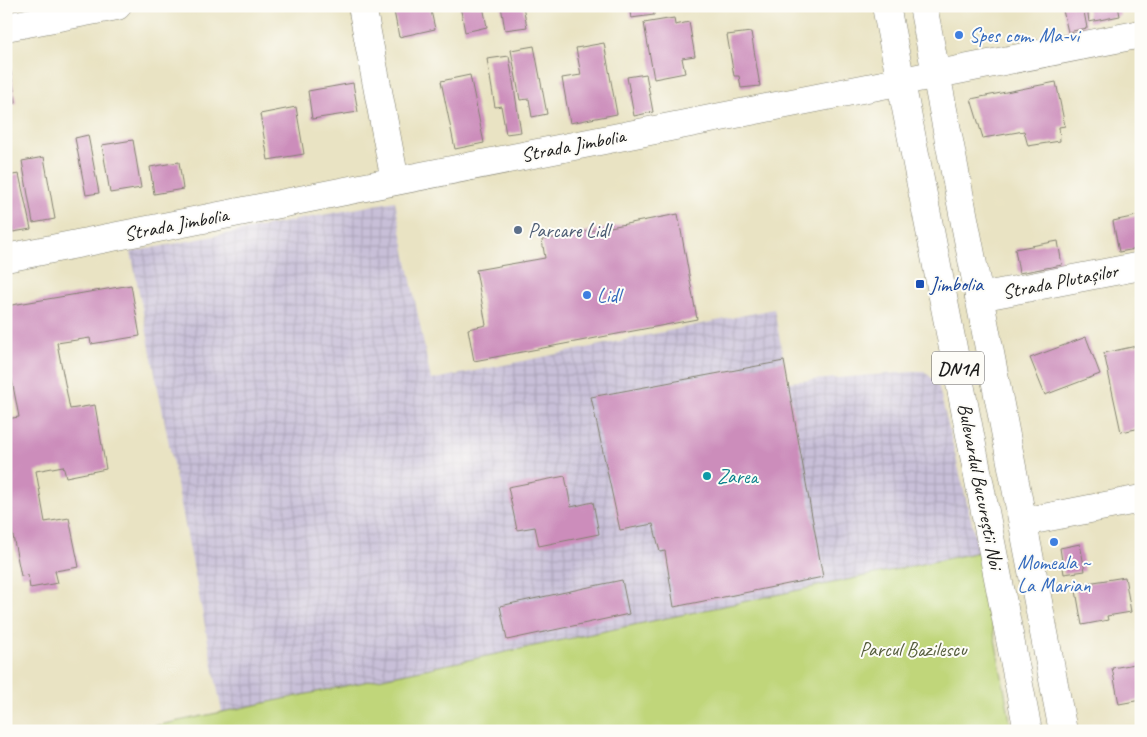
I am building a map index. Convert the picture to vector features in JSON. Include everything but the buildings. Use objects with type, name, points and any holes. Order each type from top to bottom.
[{"type":"street","points":[[6,27],[117,6]]},
{"type":"street","points":[[362,6],[395,181]]},
{"type":"street","name":"Bulevardul Bucureștii Noi","points":[[886,6],[1028,731]]},
{"type":"street","name":"Bulevardul Bucureștii Noi","points":[[923,6],[1063,731]]},
{"type":"street","name":"Strada Jimbolia","points":[[6,258],[1141,34]]},
{"type":"street","name":"Strada Plutașilor","points":[[979,297],[1141,266]]},
{"type":"street","points":[[1023,522],[1141,499]]},
{"type":"shaded area","points":[[395,201],[431,380],[774,309],[784,361],[592,397],[620,530],[653,524],[660,552],[665,551],[823,577],[788,382],[924,371],[938,384],[979,552],[222,712],[131,252]]},
{"type":"green space","name":"Parcul Bazilescu","points":[[979,552],[1012,731],[130,731],[222,712]]},
{"type":"place","name":"Spes com. Ma-vi","points":[[959,35]]},
{"type":"place","name":"Parcare Lidl","points":[[518,230]]},
{"type":"place","name":"Jimbolia","points":[[920,284]]},
{"type":"place","name":"Lidl","points":[[587,295]]},
{"type":"place","name":"Zarea","points":[[707,476]]},
{"type":"place","name":"Momeala ~ La Marian","points":[[1054,542]]}]
